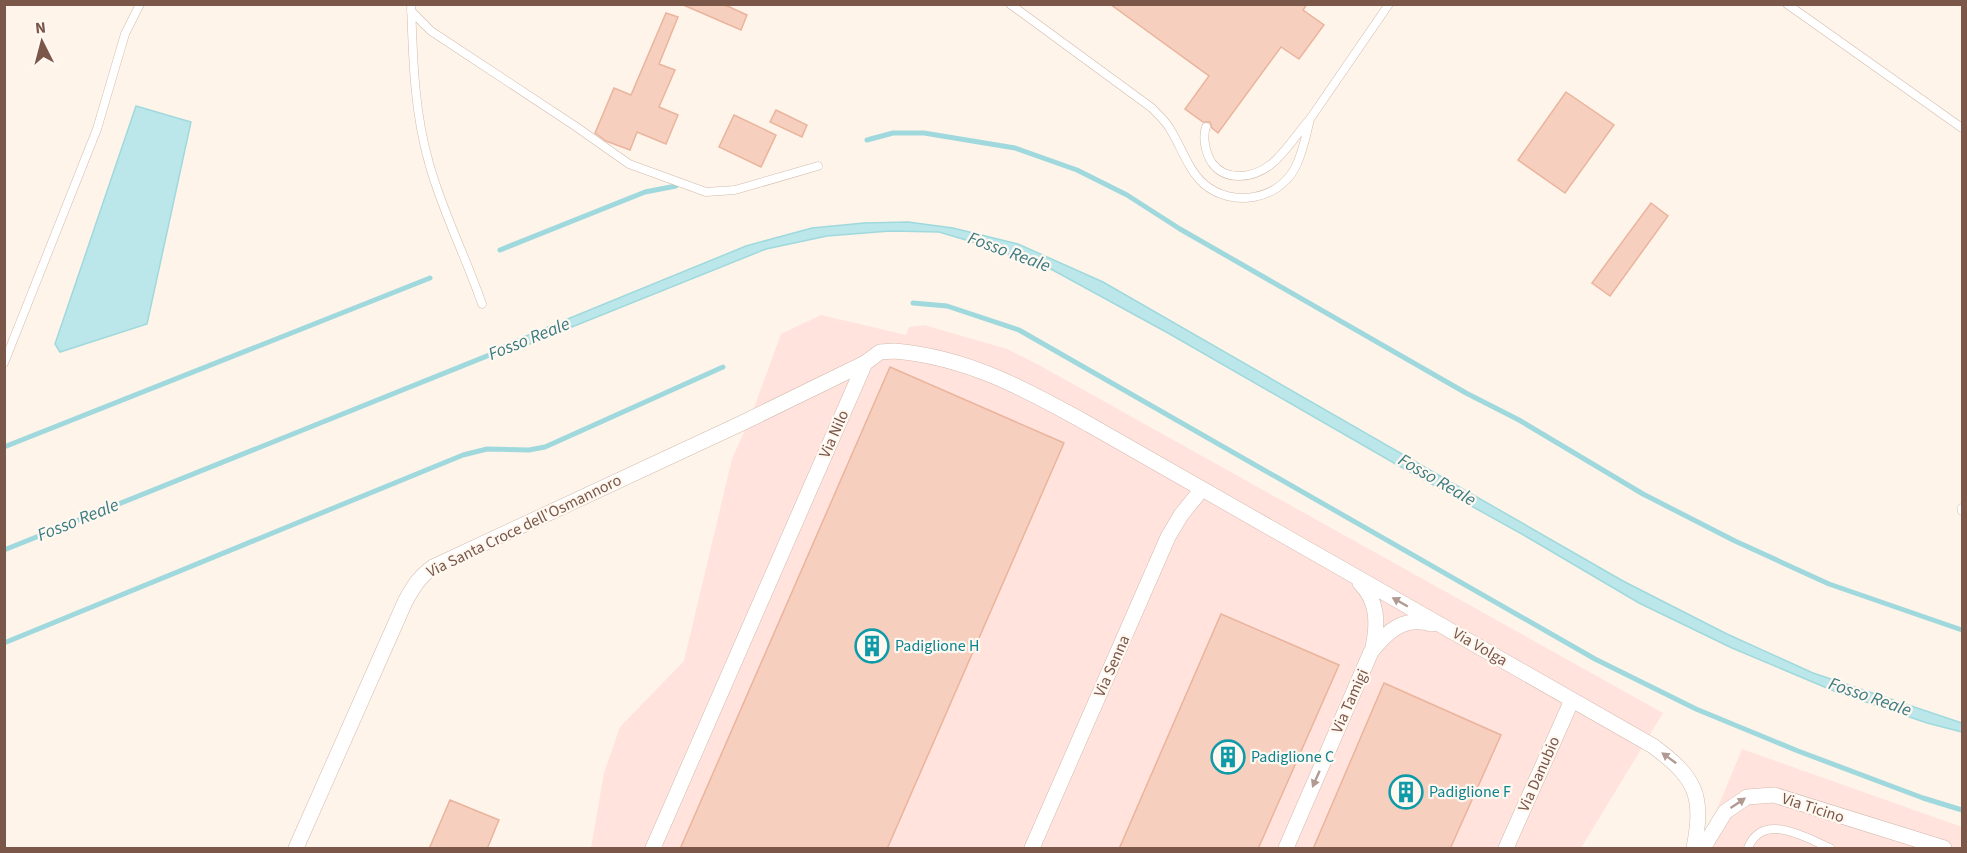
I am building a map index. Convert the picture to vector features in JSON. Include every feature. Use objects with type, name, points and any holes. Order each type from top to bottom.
[{"type":"street","points":[[865,363],[880,352],[894,351],[977,368],[1025,389],[1202,489]]},
{"type":"street","name":"Via Santa Croce dell'Osmannoro","points":[[296,849],[405,602],[418,579],[425,573],[433,567],[865,363]]},
{"type":"street","name":"Via Nilo","points":[[652,849],[865,363]]},
{"type":"street","name":"Via Volga","points":[[1202,489],[1653,746],[1677,764],[1687,775],[1697,800],[1698,814],[1694,849]]},
{"type":"street","name":"Via Senna","points":[[1032,849],[1168,537],[1181,515],[1202,489]]},
{"type":"street","name":"Via Tamigi","points":[[1286,849],[1371,652],[1376,632],[1375,606],[1370,595],[1354,576]]},
{"type":"street","name":"Via Tamigi","points":[[1371,652],[1384,635],[1404,623],[1427,623],[1446,628]]},
{"type":"street","name":"Via Danubio","points":[[1506,849],[1572,700]]},
{"type":"street","name":"Via Ticino","points":[[1703,849],[1725,812],[1747,797],[1774,795],[1944,849]]},
{"type":"lane","points":[[4,363],[97,129],[125,34],[140,4]]},
{"type":"lane","points":[[1010,4],[1152,108],[1169,126],[1193,170],[1203,183],[1216,192],[1244,198],[1255,197],[1276,189],[1287,180],[1295,168],[1310,119]]},
{"type":"lane","points":[[1206,127],[1204,138],[1212,162],[1222,173],[1239,177],[1254,174],[1271,165],[1310,119],[1389,4]]},
{"type":"lane","points":[[1787,4],[1962,129]]},
{"type":"lane","points":[[411,8],[431,31],[629,164],[706,192],[735,190],[819,166]]},
{"type":"lane","points":[[411,8],[414,80],[419,121],[429,164],[482,304]]},
{"type":"lane","points":[[1748,849],[1759,833],[1776,828],[1830,849]]},
{"type":"shaded area","points":[[821,315],[906,335],[909,327],[924,325],[1007,349],[1663,713],[1581,848],[591,848],[604,773],[620,727],[684,661],[732,459],[750,419],[781,334]]},
{"type":"shaded area","points":[[1742,749],[1962,827],[1962,848],[1701,848]]},
{"type":"water","points":[[136,106],[191,122],[147,324],[60,352],[55,344]]},
{"type":"water","points":[[908,222],[953,228],[1018,244],[1103,282],[1623,581],[1727,634],[1813,673],[1962,723],[1962,732],[1927,723],[1834,691],[1732,648],[1639,603],[1168,333],[1049,268],[939,232],[890,231],[827,236],[766,249],[507,353],[504,345],[746,246],[812,228]]},
{"type":"building","points":[[681,4],[723,4],[747,15],[741,30]]},
{"type":"building","points":[[1110,4],[1307,4],[1303,10],[1324,25],[1299,59],[1281,47],[1218,133],[1212,128],[1210,122],[1203,122],[1185,109],[1209,76]]},
{"type":"building","points":[[666,13],[678,17],[659,64],[675,70],[659,107],[678,115],[666,144],[637,132],[630,150],[606,141],[595,133],[614,88],[631,95]]},
{"type":"building","points":[[1566,92],[1614,125],[1565,193],[1518,160]]},
{"type":"building","points":[[776,110],[807,125],[802,137],[770,122]]},
{"type":"building","points":[[734,115],[776,135],[761,167],[719,147]]},
{"type":"building","points":[[1651,203],[1668,216],[1610,296],[1592,283]]},
{"type":"building","name":"Padiglione H","points":[[890,367],[1064,443],[887,849],[680,849]]},
{"type":"building","name":"Padiglione C","points":[[1221,614],[1339,665],[1258,849],[1119,849]]},
{"type":"building","name":"Padiglione F","points":[[1384,683],[1501,735],[1450,849],[1313,849]]},
{"type":"building","points":[[450,800],[499,820],[487,849],[429,849]]},
{"type":"waterway","points":[[867,140],[893,133],[924,133],[1015,148],[1077,170],[1127,195],[1180,229],[1466,393],[1519,420],[1643,494],[1735,541],[1829,584],[1962,630]]},
{"type":"waterway","points":[[500,250],[645,192],[676,186]]},
{"type":"waterway","points":[[4,447],[430,278]]},
{"type":"waterway","points":[[913,303],[947,306],[1019,330],[1595,659],[1696,709],[1798,751],[1923,798],[1962,810]]},
{"type":"waterway","name":"Fosso Reale","points":[[4,550],[512,346]]},
{"type":"waterway","points":[[4,643],[463,455],[487,449],[529,450],[545,447],[723,367]]},
{"type":"place","name":"Padiglione H","points":[[872,646]]},
{"type":"place","name":"Padiglione C","points":[[1228,757]]},
{"type":"place","name":"Padiglione F","points":[[1406,792]]}]
